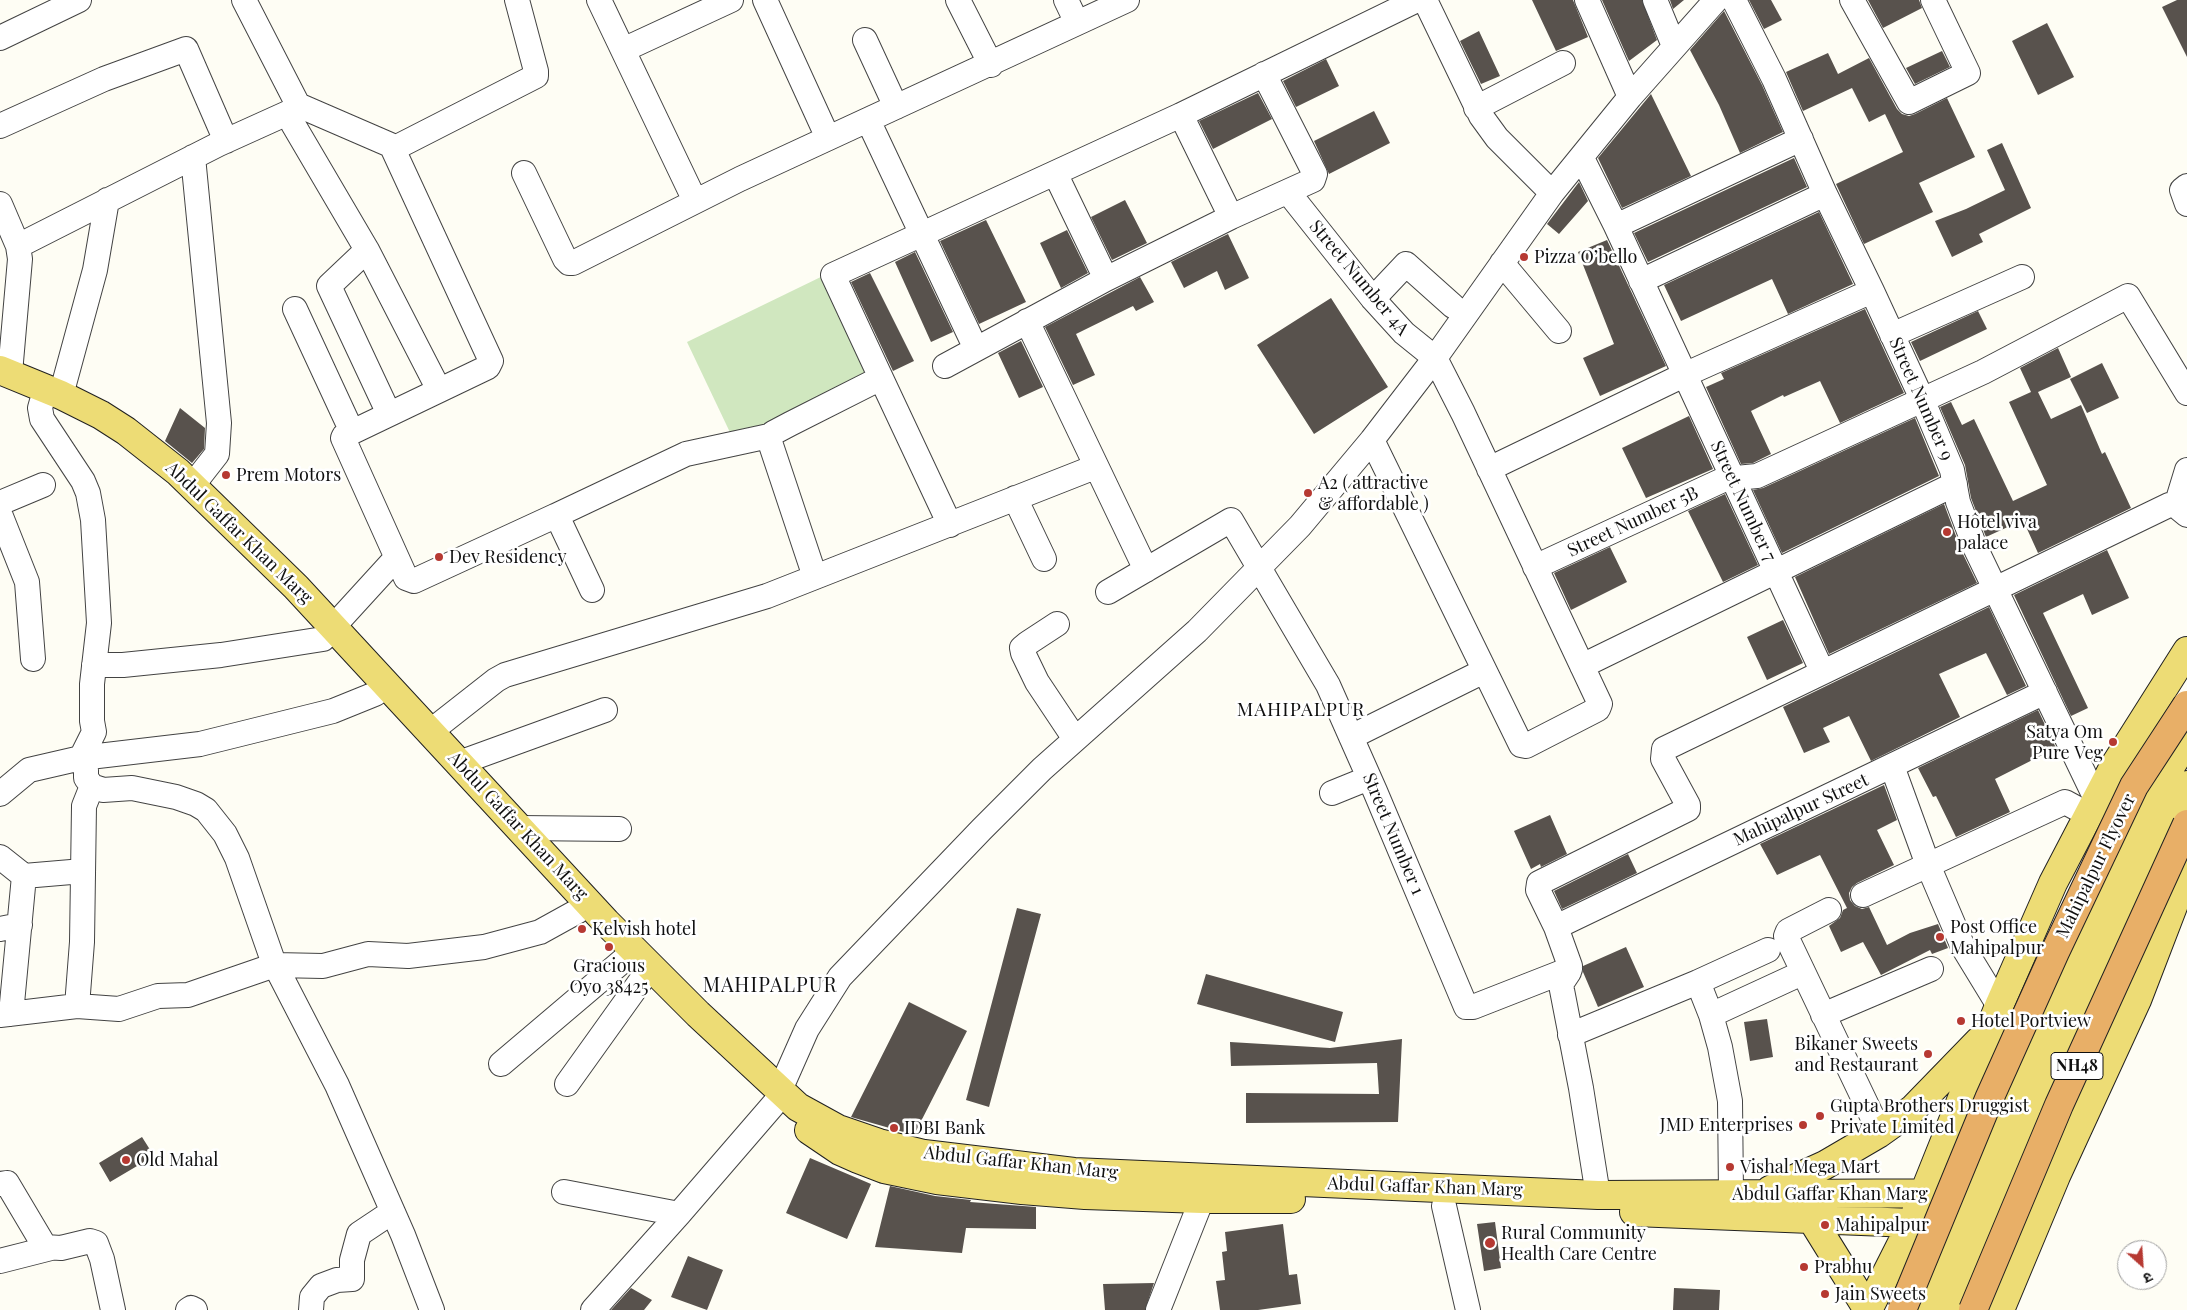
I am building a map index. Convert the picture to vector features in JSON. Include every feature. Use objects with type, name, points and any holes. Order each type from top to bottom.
[{"type":"highway","name":"Mahipalpur Flyover","points":[[1902,1310],[1989,1099],[2055,952],[2134,786],[2187,705]]},
{"type":"highway","name":"NH48","points":[[1973,1310],[2059,1105],[2187,824]]},
{"type":"main road","name":"Abdul Gaffar Khan Marg","points":[[3,376],[126,430],[192,486],[296,587],[328,633],[375,694],[462,791],[578,911],[777,1097],[840,1151],[876,1166],[908,1175],[1022,1190],[1202,1199],[1287,1198],[1444,1206],[1912,1223],[2037,1221]]},
{"type":"main road","name":"Abdul Gaffar Khan Marg","points":[[52,398],[139,456],[431,731],[606,922],[777,1097],[838,1129],[879,1143],[965,1160],[1083,1172],[1598,1195],[1731,1193],[1970,1193],[2048,1195]]},
{"type":"main road","points":[[1868,1310],[1912,1223],[1922,1194],[1998,1009],[2053,883],[2113,768],[2187,651]]},
{"type":"main road","points":[[1921,1310],[1970,1193],[2154,793],[2187,740]]},
{"type":"main road","points":[[1948,1310],[2166,819],[2187,785]]},
{"type":"main road","points":[[2000,1310],[2048,1195],[2137,1000],[2187,870]]},
{"type":"main road","points":[[1762,1194],[1825,1165],[1880,1133],[1913,1109],[1984,1035],[1998,1009]]},
{"type":"main road","points":[[1811,1218],[1868,1310]]},
{"type":"street","points":[[0,38],[79,0]]},
{"type":"street","points":[[244,0],[295,114],[440,390]]},
{"type":"street","points":[[18,246],[226,140],[292,111],[295,114],[395,147],[536,76],[517,0]]},
{"type":"street","points":[[599,0],[695,201]]},
{"type":"street","points":[[623,50],[731,0]]},
{"type":"street","points":[[765,0],[828,138]]},
{"type":"street","points":[[958,0],[990,64]]},
{"type":"street","points":[[1066,0],[1077,23]]},
{"type":"street","points":[[524,173],[565,259],[569,263],[828,138],[1128,0]]},
{"type":"street","points":[[950,525],[833,275],[1055,174],[1417,0]]},
{"type":"street","points":[[1425,0],[1476,108],[1497,138],[1552,193]]},
{"type":"street","points":[[1587,0],[1630,97]]},
{"type":"street","points":[[1655,0],[1674,46]]},
{"type":"street","points":[[593,1310],[679,1214],[777,1097],[807,1029],[840,977],[982,829],[1075,739],[1190,637],[1300,526],[1372,440],[1434,358],[1552,193],[1630,97],[1716,0]]},
{"type":"street","name":"Street Number 9","points":[[1734,0],[1774,79],[1825,194],[1872,291],[1947,455],[1965,522],[2045,692],[2093,808]]},
{"type":"street","points":[[1852,0],[1909,102],[1968,73],[1933,0]]},
{"type":"street","points":[[865,40],[896,107]]},
{"type":"street","points":[[0,126],[104,79],[186,49],[226,140]]},
{"type":"street","points":[[1476,108],[1563,63]]},
{"type":"street","points":[[944,366],[1106,279],[1231,217],[1313,180],[1315,174],[1264,74]]},
{"type":"street","points":[[1181,114],[1231,217]]},
{"type":"street","points":[[868,120],[921,236],[976,349]]},
{"type":"street","points":[[1616,226],[1800,139]]},
{"type":"street","points":[[395,147],[393,152],[491,361],[488,367],[344,436],[344,441],[406,578],[414,581],[686,454],[769,436],[881,378]]},
{"type":"street","points":[[192,486],[217,454],[219,423],[193,157]]},
{"type":"street","name":"Street Number 7","points":[[1582,158],[1642,281],[1822,671]]},
{"type":"street","points":[[1055,174],[1106,279]]},
{"type":"street","points":[[2187,186],[2182,190],[2187,204]]},
{"type":"street","name":"Street Number 4A","points":[[1288,192],[1373,299],[1404,333],[1434,358]]},
{"type":"street","points":[[1642,281],[1825,194]]},
{"type":"street","points":[[107,200],[95,270],[52,398],[40,408],[46,426],[83,482],[88,493],[93,520],[99,632],[92,684],[92,721],[94,732],[81,758],[86,770],[86,778],[92,786],[103,790],[132,788],[176,797],[206,810],[225,834],[234,851],[275,966],[337,1085],[432,1310]]},
{"type":"street","points":[[0,204],[18,246],[20,259],[3,376]]},
{"type":"street","points":[[367,250],[329,286],[388,414]]},
{"type":"street","points":[[1502,263],[1560,331]]},
{"type":"street","points":[[1373,299],[1406,264],[1453,306]]},
{"type":"street","points":[[1892,335],[2022,277]]},
{"type":"street","points":[[1489,469],[1684,375],[1872,291]]},
{"type":"street","points":[[1731,477],[1753,478],[1983,372],[2128,296],[2187,393]]},
{"type":"street","points":[[295,309],[352,432]]},
{"type":"street","points":[[1027,321],[1095,467],[1146,570],[1108,592]]},
{"type":"street","points":[[1372,440],[1519,742],[1524,746],[1600,706],[1463,413],[1434,358]]},
{"type":"street","points":[[769,436],[815,577]]},
{"type":"street","points":[[431,731],[496,680],[505,676],[767,596],[1095,467]]},
{"type":"street","points":[[1598,1195],[1561,984],[1570,969],[1556,927],[1538,890],[1539,883],[1688,809],[1688,804],[1663,759],[1664,749],[1822,671],[2110,535],[2168,505],[2182,510],[2187,470]]},
{"type":"street","name":"Street Number 5B","points":[[1535,567],[1731,477]]},
{"type":"street","points":[[1582,666],[1955,484]]},
{"type":"street","points":[[0,503],[43,485]]},
{"type":"street","points":[[1015,498],[1044,560]]},
{"type":"street","points":[[0,514],[27,582],[33,659]]},
{"type":"street","points":[[555,516],[559,520],[592,590]]},
{"type":"street","name":"Street Number 1","points":[[1146,570],[1231,520],[1328,685],[1466,1007],[1473,1007],[1570,969]]},
{"type":"street","points":[[94,665],[132,664],[221,655],[328,633],[396,558]]},
{"type":"street","points":[[1057,624],[1022,648],[1037,682],[1075,739]]},
{"type":"street","points":[[1351,737],[1484,671]]},
{"type":"street","name":"Mahipalpur Street","points":[[1556,927],[2045,692]]},
{"type":"street","points":[[0,794],[29,770],[81,758],[200,744],[333,711],[375,694]]},
{"type":"street","points":[[459,763],[605,710]]},
{"type":"street","points":[[1892,766],[1928,865],[1964,947],[1998,1009]]},
{"type":"street","points":[[1332,793],[1369,778]]},
{"type":"street","points":[[77,1006],[82,942],[84,806],[92,786]]},
{"type":"street","points":[[1863,895],[2065,802],[2093,808]]},
{"type":"street","points":[[518,828],[619,829]]},
{"type":"street","points":[[0,857],[24,876],[83,872]]},
{"type":"street","points":[[24,876],[10,927],[5,1015],[77,1006],[119,1009],[158,996],[188,995],[275,966],[323,966],[368,954],[408,956],[484,946],[540,932],[578,911]]},
{"type":"street","points":[[1829,910],[1786,933],[1802,973],[1880,1133]]},
{"type":"street","points":[[1570,1035],[1698,982],[1768,950]]},
{"type":"street","points":[[501,1064],[636,966]]},
{"type":"street","points":[[567,1084],[636,966]]},
{"type":"street","points":[[1823,1015],[1932,968]]},
{"type":"street","points":[[1711,1015],[1802,973]]},
{"type":"street","points":[[1698,982],[1711,1015],[1720,1046],[1730,1101],[1731,1193]]},
{"type":"street","points":[[0,1184],[7,1183],[42,1244],[51,1248]]},
{"type":"street","points":[[564,1192],[679,1214]]},
{"type":"street","points":[[1158,1310],[1202,1199]]},
{"type":"street","points":[[1444,1206],[1468,1310]]},
{"type":"street","points":[[310,1310],[312,1298],[321,1286],[337,1280],[352,1279],[352,1260],[359,1234],[392,1212]]},
{"type":"street","points":[[0,1261],[51,1248],[90,1241],[96,1243],[102,1259],[113,1310]]},
{"type":"street","points":[[188,1310],[190,1308],[194,1310]]},
{"type":"green space","points":[[829,273],[881,378],[736,445],[687,342]]},
{"type":"building","points":[[1532,0],[1573,0],[1588,37],[1556,51]]},
{"type":"building","points":[[1602,0],[1642,0],[1657,40],[1629,61]]},
{"type":"building","points":[[1670,0],[1684,0],[1673,9]]},
{"type":"building","points":[[1749,0],[1771,0],[1782,20],[1764,29]]},
{"type":"building","points":[[1868,0],[1919,0],[1922,8],[1883,28]]},
{"type":"building","points":[[2177,0],[2187,0],[2187,57],[2162,7]]},
{"type":"building","points":[[1724,11],[1762,85],[1783,132],[1740,153],[1719,105],[1690,50]]},
{"type":"building","points":[[2047,23],[2074,77],[2038,95],[2012,41]]},
{"type":"building","points":[[1479,31],[1500,76],[1481,84],[1460,41]]},
{"type":"building","points":[[1942,51],[1950,67],[1915,84],[1906,68]]},
{"type":"building","points":[[1828,53],[1838,74],[1869,58],[1897,109],[1902,114],[1909,116],[1915,114],[1947,98],[1975,157],[1919,183],[1933,212],[1864,244],[1836,184],[1903,152],[1885,114],[1869,122],[1852,88],[1803,111],[1786,72]]},
{"type":"building","points":[[1326,59],[1339,86],[1296,107],[1283,81]]},
{"type":"building","points":[[1258,93],[1272,119],[1213,149],[1199,121]]},
{"type":"building","points":[[1651,94],[1691,176],[1622,208],[1598,158]]},
{"type":"building","points":[[1374,111],[1390,143],[1329,174],[1314,141]]},
{"type":"building","points":[[2002,143],[2031,208],[1979,234],[1983,242],[1952,257],[1935,221],[1966,209],[2005,190],[1987,150]]},
{"type":"building","points":[[1794,158],[1807,187],[1648,262],[1634,233]]},
{"type":"building","points":[[1579,182],[1588,201],[1559,234],[1547,224]]},
{"type":"building","points":[[1125,200],[1147,243],[1112,260],[1091,217]]},
{"type":"building","points":[[1819,212],[1853,284],[1788,314],[1772,279],[1681,321],[1664,285]]},
{"type":"building","points":[[986,220],[1026,302],[979,324],[940,241]]},
{"type":"building","points":[[1067,230],[1088,273],[1061,288],[1040,243]]},
{"type":"building","points":[[1228,234],[1249,278],[1225,290],[1217,271],[1184,288],[1171,262]]},
{"type":"building","points":[[1607,240],[1666,366],[1600,396],[1583,358],[1614,344],[1578,252]]},
{"type":"building","points":[[915,252],[953,332],[931,342],[895,262]]},
{"type":"building","points":[[870,273],[914,361],[893,371],[851,282]]},
{"type":"building","points":[[1140,277],[1154,302],[1136,311],[1133,306],[1076,334],[1095,375],[1073,385],[1045,327]]},
{"type":"building","points":[[1331,298],[1388,387],[1314,434],[1257,345]]},
{"type":"building","points":[[1865,309],[1904,393],[1840,423],[1820,381],[1784,397],[1783,395],[1751,411],[1771,454],[1753,463],[1741,464],[1706,387],[1724,379],[1721,373]]},
{"type":"building","points":[[1978,311],[1987,329],[1920,361],[1911,342]]},
{"type":"building","points":[[1021,341],[1043,387],[1019,398],[998,353]]},
{"type":"building","points":[[2058,348],[2071,377],[2038,392],[2051,419],[2081,405],[2102,454],[2105,452],[2131,508],[2038,553],[2023,520],[1986,537],[1971,498],[1965,465],[1940,407],[1951,402],[1962,425],[1974,419],[2013,501],[2047,485],[2009,402],[2031,392],[2020,368]]},
{"type":"building","points":[[2102,363],[2119,398],[2087,413],[2070,379]]},
{"type":"building","points":[[180,408],[205,428],[204,449],[192,463],[165,441]]},
{"type":"building","points":[[1689,416],[1713,469],[1646,498],[1622,448]]},
{"type":"building","points":[[1915,418],[1939,476],[1782,553],[1753,490],[1763,488]]},
{"type":"building","points":[[1725,494],[1758,565],[1723,582],[1688,511]]},
{"type":"building","points":[[1944,504],[1962,552],[1977,583],[1829,654],[1795,577]]},
{"type":"building","points":[[1610,547],[1627,582],[1571,610],[1554,573]]},
{"type":"building","points":[[2107,550],[2129,598],[2092,615],[2083,594],[2043,613],[2088,708],[2071,716],[2014,595]]},
{"type":"building","points":[[1989,607],[2026,686],[2007,695],[1986,653],[1939,674],[1960,717],[1871,761],[1849,716],[1823,728],[1830,742],[1804,753],[1783,707]]},
{"type":"building","points":[[1783,620],[1803,663],[1767,680],[1747,637]]},
{"type":"building","points":[[2038,710],[2056,748],[1995,779],[2010,812],[1956,837],[1936,796],[1933,797],[1918,768]]},
{"type":"building","points":[[1884,785],[1897,820],[1877,830],[1894,865],[1857,883],[1849,893],[1850,900],[1855,906],[1862,909],[1869,907],[1887,945],[1910,933],[1938,924],[1948,948],[1932,954],[1930,950],[1881,975],[1863,942],[1841,952],[1829,926],[1840,918],[1843,910],[1847,908],[1820,855],[1777,875],[1760,844]]},
{"type":"building","points":[[1550,815],[1567,854],[1541,867],[1540,864],[1531,869],[1514,831]]},
{"type":"building","points":[[1628,854],[1637,873],[1562,909],[1554,891]]},
{"type":"building","points":[[1017,908],[1041,914],[989,1107],[966,1100]]},
{"type":"building","points":[[1626,947],[1644,987],[1598,1007],[1583,972],[1583,966]]},
{"type":"building","points":[[1206,974],[1343,1012],[1335,1042],[1197,1004]]},
{"type":"building","points":[[909,1002],[967,1031],[914,1135],[851,1117]]},
{"type":"building","points":[[1767,1019],[1773,1057],[1750,1061],[1744,1022]]},
{"type":"building","points":[[1402,1039],[1398,1122],[1246,1123],[1246,1093],[1379,1094],[1377,1063],[1231,1066],[1230,1042],[1330,1048]]},
{"type":"building","name":"Old Mahal","points":[[142,1137],[154,1156],[110,1182],[99,1163]]},
{"type":"building","points":[[810,1158],[871,1184],[847,1239],[786,1213]]},
{"type":"building","points":[[890,1186],[935,1196],[971,1200],[970,1202],[1036,1207],[1036,1229],[966,1228],[962,1253],[875,1247]]},
{"type":"building","points":[[1495,1222],[1501,1268],[1484,1271],[1477,1224]]},
{"type":"building","points":[[1283,1224],[1289,1275],[1297,1274],[1301,1304],[1258,1310],[1220,1310],[1216,1281],[1225,1280],[1222,1252],[1227,1251],[1225,1232]]},
{"type":"building","points":[[688,1256],[723,1270],[707,1310],[671,1297]]},
{"type":"building","points":[[1154,1283],[1145,1310],[1105,1310],[1103,1284]]},
{"type":"building","points":[[631,1288],[652,1300],[644,1310],[611,1310]]},
{"type":"building","points":[[1674,1288],[1720,1290],[1719,1310],[1673,1310]]},
{"type":"place","name":"Pizza O’bello","points":[[1524,257]]},
{"type":"place","name":"Prem Motors","points":[[226,475]]},
{"type":"place","name":"A2 ( attractive & affordable )","points":[[1308,493]]},
{"type":"place","name":"Hôtel viva palace","points":[[1947,532]]},
{"type":"place","name":"Dev Residency","points":[[439,557]]},
{"type":"place","name":"Satya Om Pure Veg","points":[[2113,742]]},
{"type":"place","name":"Kelvish hotel","points":[[582,929]]},
{"type":"place","name":"Post Office Mahipalpur","points":[[1940,937]]},
{"type":"place","name":"Gracious Oyo 38425","points":[[609,947]]},
{"type":"place","name":"Hotel Portview","points":[[1961,1021]]},
{"type":"place","name":"Bikaner Sweets and Restaurant","points":[[1928,1054]]},
{"type":"place","name":"Gupta Brothers Druggist Private Limited","points":[[1820,1116]]},
{"type":"place","name":"JMD Enterprises","points":[[1803,1125]]},
{"type":"place","name":"IDBI Bank","points":[[894,1128]]},
{"type":"place","name":"Old Mahal","points":[[126,1160]]},
{"type":"place","name":"Vishal Mega Mart","points":[[1730,1167]]},
{"type":"place","name":"Mahipalpur","points":[[1825,1225]]},
{"type":"place","name":"Rural Community Health Care Centre","points":[[1490,1243]]},
{"type":"place","name":"Prabhu","points":[[1804,1267]]},
{"type":"place","name":"Jain Sweets","points":[[1825,1294]]},
{"type":"district","name":"MAHIPALPUR","points":[[1301,710]]},
{"type":"district","name":"MAHIPALPUR","points":[[770,986]]}]
